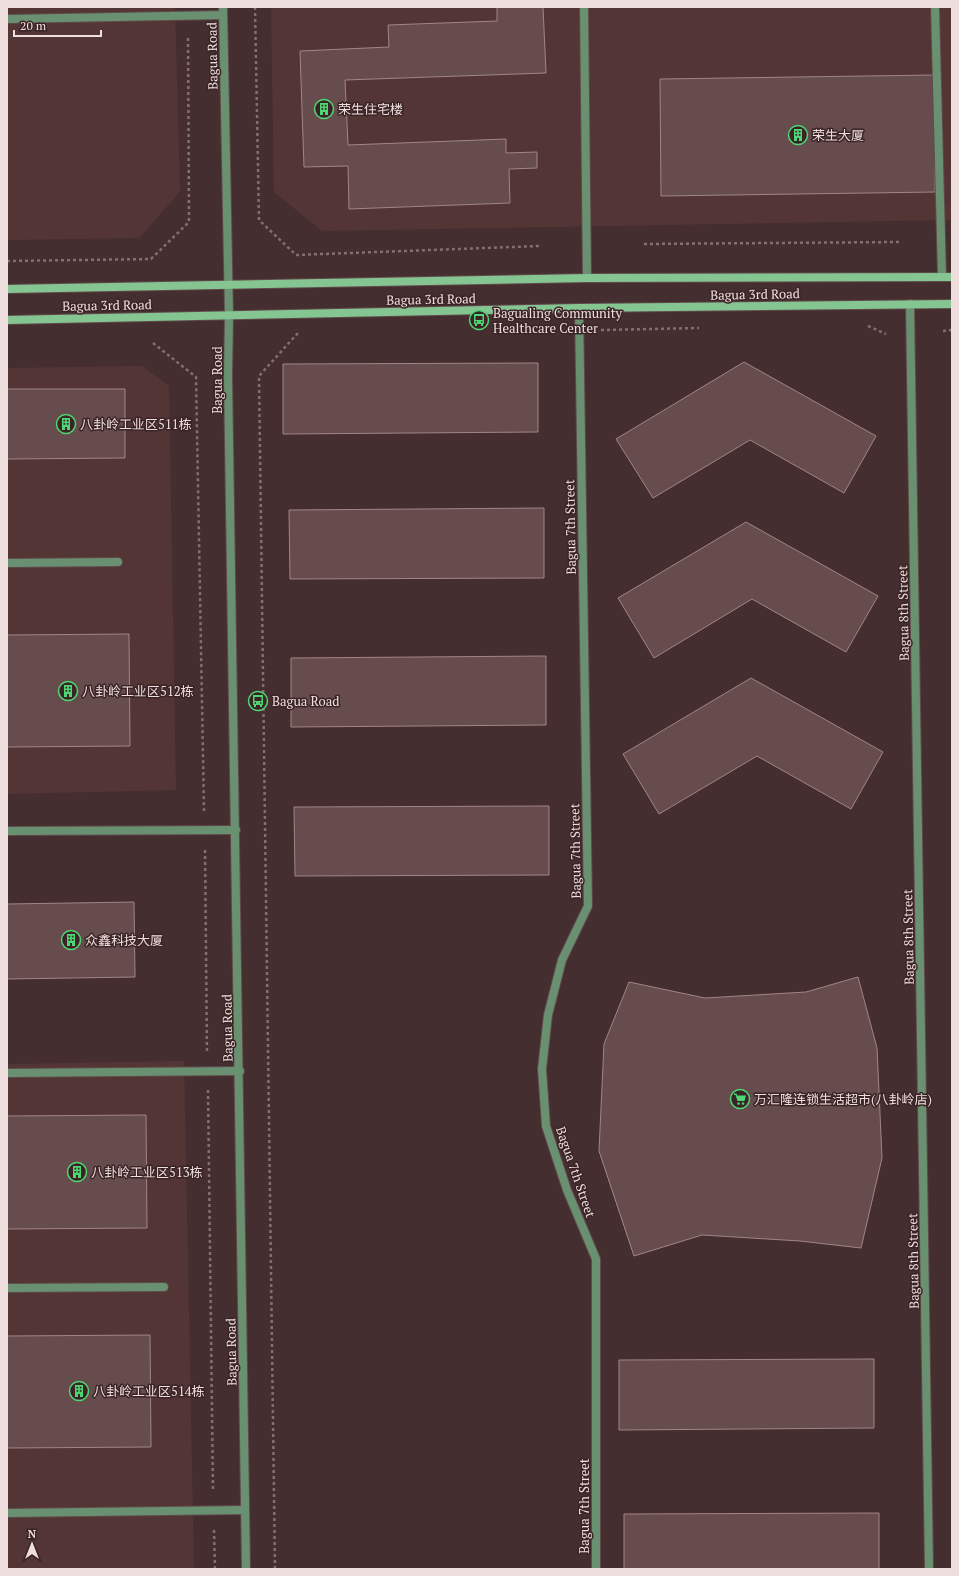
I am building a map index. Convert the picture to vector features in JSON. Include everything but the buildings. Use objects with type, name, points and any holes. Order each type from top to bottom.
[{"type":"main road","name":"Bagua 3rd Road","points":[[7,289],[587,278],[952,277]]},
{"type":"main road","name":"Bagua 3rd Road","points":[[7,320],[579,308],[952,304]]},
{"type":"street","points":[[584,7],[587,278]]},
{"type":"street","points":[[935,7],[942,277]]},
{"type":"street","points":[[7,19],[188,16],[223,11]]},
{"type":"street","name":"Bagua Road","points":[[223,11],[229,315],[228,384],[240,1071],[246,1569]]},
{"type":"street","name":"Bagua 8th Street","points":[[910,304],[929,1569]]},
{"type":"street","name":"Bagua 7th Street","points":[[579,308],[588,906],[562,960],[548,1015],[542,1069],[546,1126],[567,1190],[596,1259],[596,1569]]},
{"type":"street","points":[[7,563],[118,562]]},
{"type":"street","points":[[7,830],[236,830]]},
{"type":"street","points":[[7,1074],[240,1071]]},
{"type":"street","points":[[7,1288],[164,1287]]},
{"type":"street","points":[[7,1513],[245,1510]]},
{"type":"path","points":[[255,7],[259,220],[296,254],[539,246]]},
{"type":"path","points":[[7,261],[151,259],[189,222],[188,16]]},
{"type":"path","points":[[644,244],[899,242]]},
{"type":"path","points":[[861,326],[869,326],[886,334]]},
{"type":"path","points":[[601,330],[703,328]]},
{"type":"path","points":[[943,331],[952,330]]},
{"type":"path","points":[[275,1569],[258,376],[297,334],[305,334]]},
{"type":"path","points":[[153,343],[196,377],[215,1569]]},
{"type":"shaded area","points":[[7,7],[175,7],[180,192],[139,238],[7,240]]},
{"type":"shaded area","points":[[271,7],[952,7],[952,220],[322,231],[274,192]]},
{"type":"shaded area","points":[[142,366],[169,386],[176,790],[7,794],[7,368]]},
{"type":"shaded area","points":[[184,1061],[194,1569],[7,1569],[7,1064]]},
{"type":"place","name":"荣生住宅楼","points":[[324,109]]},
{"type":"place","name":"荣生大厦","points":[[798,135]]},
{"type":"place","name":"Bagualing Community Healthcare Center","points":[[479,320]]},
{"type":"place","name":"八卦岭工业区511栋","points":[[66,424]]},
{"type":"place","name":"八卦岭工业区512栋","points":[[68,691]]},
{"type":"place","name":"Bagua Road","points":[[258,701]]},
{"type":"place","name":"众鑫科技大厦","points":[[71,940]]},
{"type":"place","name":"万汇隆连锁生活超市(八卦岭店)","points":[[740,1099]]},
{"type":"place","name":"八卦岭工业区513栋","points":[[77,1172]]},
{"type":"place","name":"八卦岭工业区514栋","points":[[79,1391]]}]
